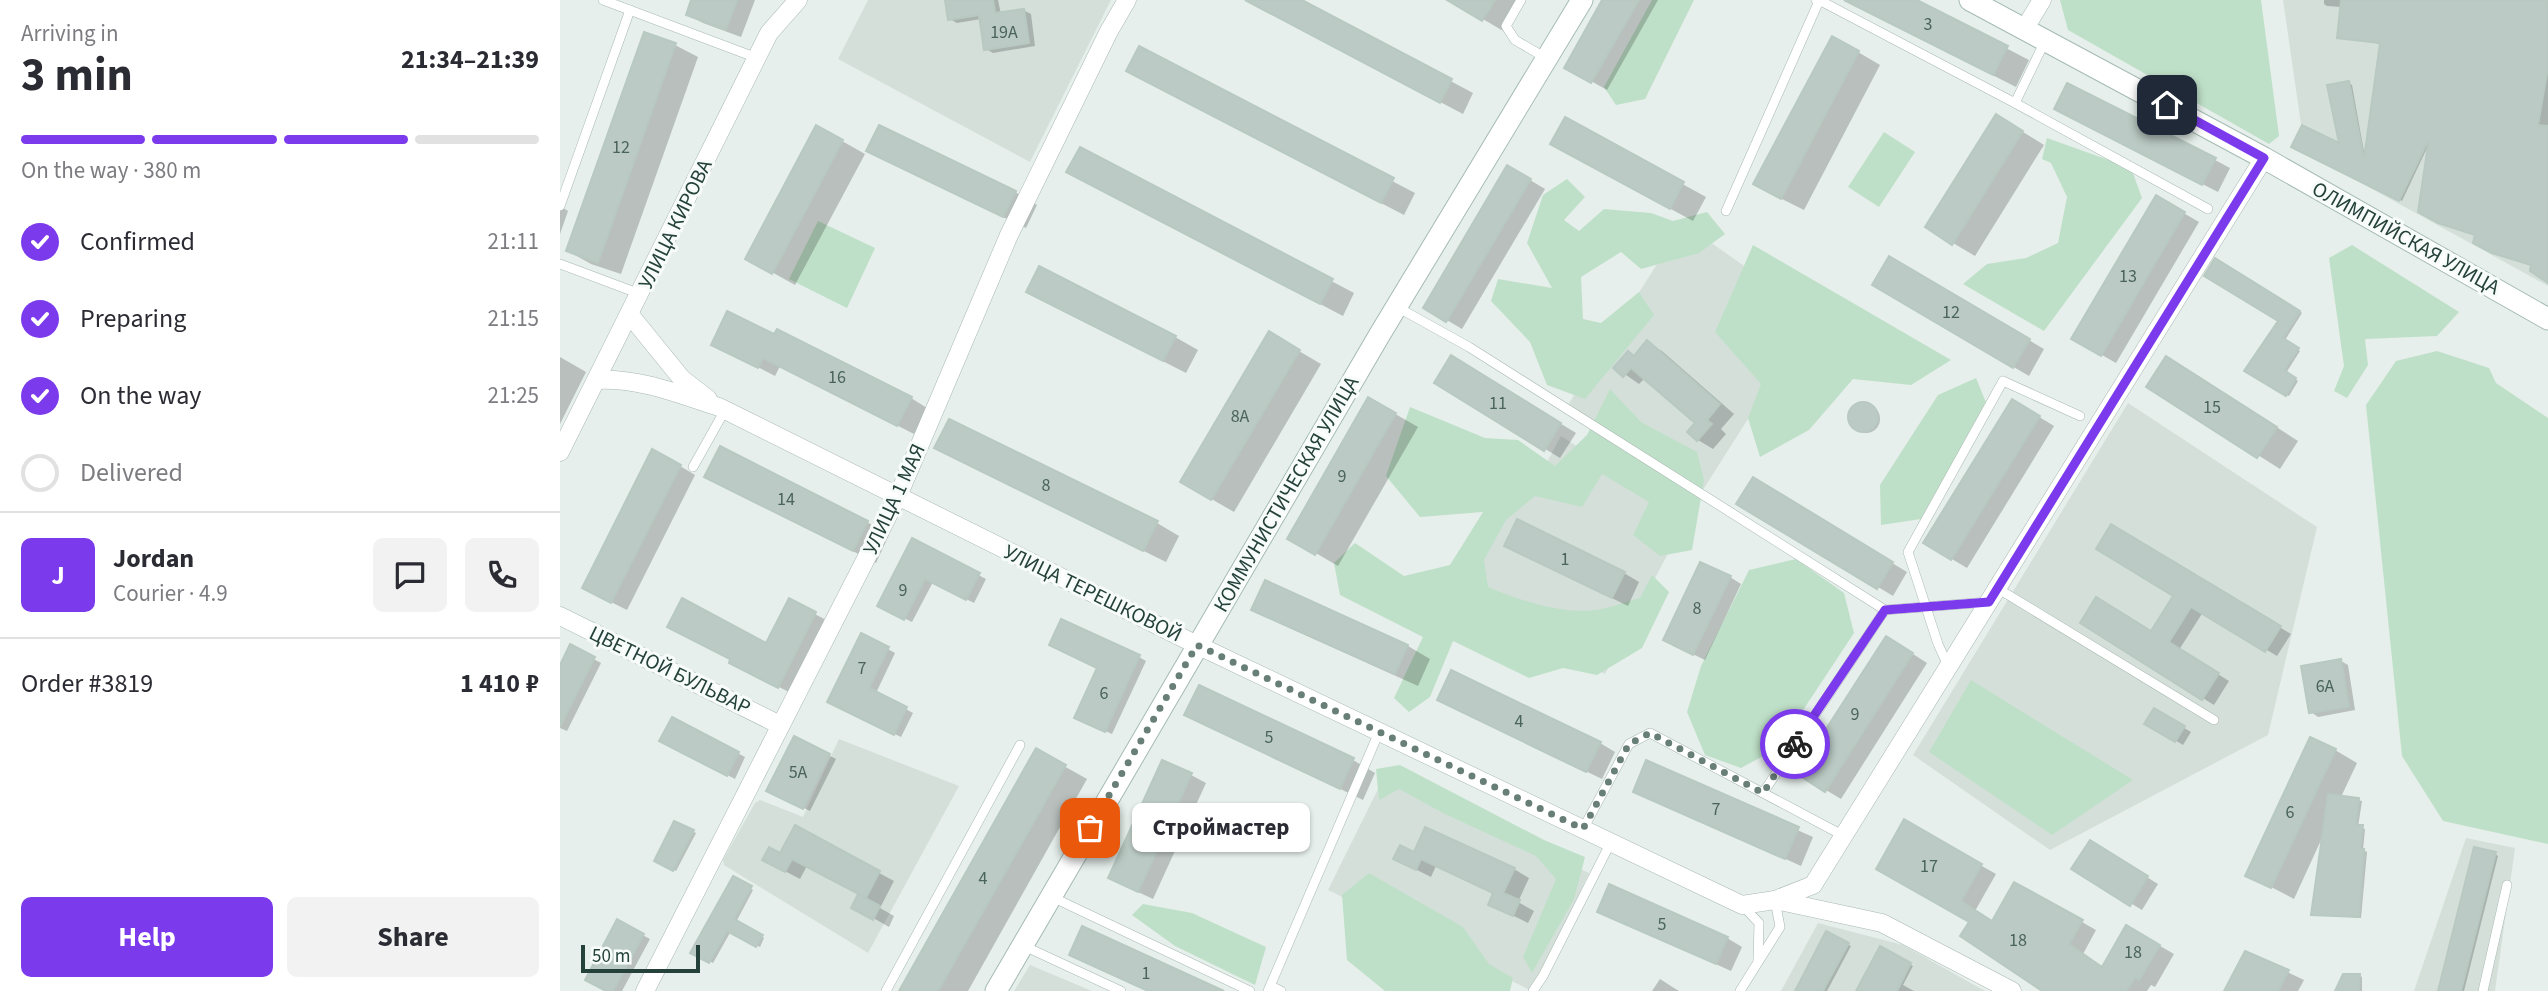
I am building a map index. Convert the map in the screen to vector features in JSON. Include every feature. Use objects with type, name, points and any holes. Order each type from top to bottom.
[{"type":"street","name":"УЛИЦА КИРОВА","points":[[560,452],[631,315],[769,33],[798,0]]},
{"type":"street","name":"УЛИЦА 1 МАЯ","points":[[645,991],[898,496],[1009,235],[1109,31],[1127,0]]},
{"type":"street","name":"КОММУНИСТИЧЕСКАЯ УЛИЦА","points":[[996,991],[1197,645],[1582,0]]},
{"type":"street","name":"ОЛИМПИЙСКАЯ УЛИЦА","points":[[1970,0],[2264,158],[2548,318]]},
{"type":"street","points":[[2025,28],[2042,0]]},
{"type":"street","points":[[1742,905],[1774,900],[1813,885],[2264,158]]},
{"type":"street","name":"УЛИЦА ТЕРЕШКОВОЙ","points":[[631,315],[682,379],[722,409]]},
{"type":"street","name":"УЛИЦА ТЕРЕШКОВОЙ","points":[[597,380],[621,379],[646,383],[722,409],[1197,645],[1742,905]]},
{"type":"street","name":"ЦВЕТНОЙ БУЛЬВАР","points":[[560,616],[780,725]]},
{"type":"street","points":[[1774,900],[1882,923],[2012,991]]},
{"type":"lane","points":[[603,0],[757,58]]},
{"type":"lane","points":[[1521,0],[1506,26],[1515,40],[1547,58]]},
{"type":"lane","points":[[1726,211],[1818,0],[2015,103],[2208,209]]},
{"type":"lane","points":[[560,206],[563,189],[630,10]]},
{"type":"lane","points":[[2015,103],[2046,40]]},
{"type":"lane","points":[[560,264],[640,295]]},
{"type":"lane","points":[[1397,307],[1469,347],[1885,610],[1928,607],[1993,595],[2214,720]]},
{"type":"lane","points":[[1949,666],[1938,644],[1908,552],[2003,381],[2080,415]]},
{"type":"lane","points":[[693,467],[722,409]]},
{"type":"lane","points":[[1763,793],[1885,610]]},
{"type":"lane","points":[[1281,991],[1270,988],[1379,732]]},
{"type":"lane","points":[[1583,829],[1629,744],[1650,733],[1844,835]]},
{"type":"lane","points":[[886,991],[1020,745]]},
{"type":"lane","points":[[1533,991],[1611,842]]},
{"type":"lane","points":[[2483,991],[2507,885]]},
{"type":"lane","points":[[1050,896],[1250,991]]},
{"type":"lane","points":[[1740,991],[1780,927],[1774,900]]},
{"type":"lane","points":[[1742,905],[1759,923],[1757,963]]},
{"type":"lane","points":[[1021,945],[1121,991]]},
{"type":"shaded area","points":[[868,0],[1111,0],[1030,162],[838,59]]},
{"type":"shaded area","points":[[2283,0],[2548,0],[2548,286],[2305,152]]},
{"type":"shaded area","points":[[1683,223],[1814,315],[1699,496],[1566,408]]},
{"type":"shaded area","points":[[2128,403],[2317,527],[2268,735],[2050,850],[1913,755]]},
{"type":"shaded area","points":[[1561,436],[1687,517],[1605,674],[1457,602],[1533,459],[1546,464]]},
{"type":"shaded area","points":[[839,739],[959,786],[868,953],[724,865],[723,860],[755,803],[760,800],[803,817]]},
{"type":"shaded area","points":[[1385,775],[1589,873],[1532,991],[1328,890]]},
{"type":"shaded area","points":[[2466,838],[2515,848],[2495,991],[2414,991]]},
{"type":"shaded area","points":[[1818,923],[1903,945],[1985,991],[1781,991]]},
{"type":"shaded area","points":[[1030,965],[1092,991],[1014,991]]},
{"type":"green space","points":[[1652,0],[1694,0],[1645,99],[1616,105],[1604,87]]},
{"type":"green space","points":[[2060,0],[2261,0],[2279,136],[2269,144],[2068,30]]},
{"type":"green space","points":[[1884,132],[1915,152],[1879,207],[1848,187]]},
{"type":"green space","points":[[2047,138],[2131,168],[2142,198],[2044,331],[1963,284],[1987,264],[2026,258],[2058,243],[2067,197],[2051,163],[2042,159]]},
{"type":"green space","points":[[1567,179],[1585,197],[1564,220],[1579,231],[1604,209],[1651,213],[1673,221],[1707,212],[1725,234],[1699,253],[1641,269],[1621,252],[1581,277],[1583,319],[1601,323],[1639,292],[1654,315],[1585,399],[1547,385],[1530,342],[1491,301],[1498,279],[1552,288],[1527,243],[1543,195]]},
{"type":"green space","points":[[818,221],[875,248],[847,308],[789,279]]},
{"type":"green space","points":[[1753,245],[1951,360],[1911,385],[1853,379],[1809,430],[1760,457],[1748,418],[1761,384],[1715,332]]},
{"type":"green space","points":[[2352,245],[2459,312],[2437,336],[2365,339],[2368,365],[2347,398],[2334,391],[2344,366],[2329,258]]},
{"type":"green space","points":[[2437,351],[2489,368],[2496,383],[2548,418],[2548,844],[2443,821],[2402,756],[2366,405],[2396,361]]},
{"type":"green space","points":[[1976,378],[1987,405],[1921,519],[1881,525],[1880,485],[1938,395]]},
{"type":"green space","points":[[1610,389],[1641,422],[1697,452],[1704,480],[1692,550],[1660,556],[1633,535],[1649,502],[1602,474],[1582,507],[1535,496],[1506,520],[1484,560],[1488,587],[1529,602],[1559,609],[1588,611],[1640,598],[1652,575],[1669,592],[1642,648],[1597,675],[1563,668],[1529,678],[1453,641],[1430,697],[1409,712],[1394,698],[1423,637],[1340,595],[1334,563],[1355,543],[1404,576],[1450,565],[1483,512],[1420,517],[1386,476],[1410,407],[1485,438],[1518,440],[1555,466],[1587,435]]},
{"type":"green space","points":[[1796,559],[1844,593],[1854,633],[1778,748],[1741,768],[1705,755],[1687,712],[1701,666],[1749,570]]},
{"type":"green space","points":[[1971,680],[2133,780],[2052,835],[1929,752]]},
{"type":"green space","points":[[1400,765],[1544,840],[1585,857],[1574,899],[1532,973],[1523,957],[1556,879],[1536,856],[1445,814],[1399,789],[1379,800],[1376,769]]},
{"type":"green space","points":[[1369,873],[1463,927],[1489,964],[1513,978],[1510,991],[1385,991],[1347,960],[1342,895]]},
{"type":"green space","points":[[1143,904],[1192,913],[1266,947],[1255,985],[1175,946],[1132,915]]},
{"type":"building","points":[[691,0],[737,0],[726,30],[686,15]]},
{"type":"building","points":[[945,0],[993,0],[995,13],[1024,9],[1029,43],[984,50],[979,15],[948,20]]},
{"type":"building","points":[[1245,0],[1302,0],[1452,79],[1440,103]]},
{"type":"building","points":[[1447,0],[1495,0],[1482,21]]},
{"type":"building","points":[[1602,0],[1639,0],[1591,83],[1564,68]]},
{"type":"building","points":[[1844,0],[1917,0],[2008,46],[1993,75]]},
{"type":"building","points":[[2341,0],[2548,0],[2548,67],[2538,125],[2548,126],[2548,283],[2530,271],[2531,265],[2492,253],[2473,243],[2475,235],[2438,223],[2418,212],[2429,139],[2399,201],[2291,147],[2302,125],[2339,143],[2327,85],[2349,81],[2364,159],[2380,43],[2337,38]]},
{"type":"building","points":[[644,32],[676,43],[598,263],[566,251]]},
{"type":"building","points":[[1832,36],[1859,51],[1781,199],[1753,184]]},
{"type":"building","points":[[1139,46],[1394,178],[1381,203],[1126,71]]},
{"type":"building","points":[[2067,83],[2216,158],[2202,185],[2054,109]]},
{"type":"building","points":[[1996,114],[2023,131],[1952,245],[1925,227]]},
{"type":"building","points":[[1565,117],[1684,182],[1670,209],[1550,144]]},
{"type":"building","points":[[816,125],[843,140],[772,274],[745,259]]},
{"type":"building","points":[[879,125],[1016,191],[1003,217],[866,151]]},
{"type":"building","points":[[1080,147],[1333,279],[1320,304],[1066,172]]},
{"type":"building","points":[[1507,165],[1531,179],[1446,322],[1423,308]]},
{"type":"building","points":[[2156,195],[2185,212],[2101,356],[2071,339]]},
{"type":"building","points":[[1889,256],[2030,339],[2013,368],[1872,285]]},
{"type":"building","points":[[2215,258],[2300,311],[2283,338],[2299,348],[2284,370],[2296,378],[2286,396],[2244,371],[2278,321],[2204,276]]},
{"type":"building","points":[[1039,266],[1176,336],[1163,361],[1026,292]]},
{"type":"building","points":[[727,311],[774,334],[777,329],[912,397],[897,426],[763,358],[758,368],[711,345]]},
{"type":"building","points":[[1269,331],[1300,350],[1211,500],[1180,482]]},
{"type":"building","points":[[1647,340],[1720,404],[1707,420],[1712,424],[1697,441],[1687,432],[1695,423],[1631,368],[1623,377],[1613,368],[1628,351],[1634,356]]},
{"type":"building","points":[[1451,355],[1561,423],[1544,451],[1434,383]]},
{"type":"building","points":[[2166,356],[2277,427],[2257,458],[2146,387]]},
{"type":"building","points":[[1368,397],[1396,413],[1315,555],[1287,539]]},
{"type":"building","points":[[2012,399],[2040,416],[1951,560],[1923,543]]},
{"type":"building","points":[[1863,402],[1869,403],[1877,411],[1877,423],[1869,431],[1863,432],[1857,431],[1849,423],[1848,417],[1849,411],[1857,403]]},
{"type":"building","points":[[949,419],[1158,521],[1143,551],[934,448]]},
{"type":"building","points":[[720,446],[868,521],[853,551],[704,477]]},
{"type":"building","points":[[652,449],[681,465],[611,603],[582,588]]},
{"type":"building","points":[[1753,477],[1893,562],[1877,589],[1736,504]]},
{"type":"building","points":[[1517,519],[1625,572],[1612,598],[1504,546]]},
{"type":"building","points":[[2111,524],[2281,626],[2265,652],[2191,607],[2169,642],[2219,673],[2202,700],[2080,623],[2096,597],[2151,631],[2173,596],[2096,549]]},
{"type":"building","points":[[912,538],[980,573],[966,600],[925,579],[904,620],[877,606]]},
{"type":"building","points":[[1700,562],[1731,576],[1693,655],[1663,640]]},
{"type":"building","points":[[1265,580],[1408,645],[1395,674],[1251,610]]},
{"type":"building","points":[[682,598],[766,643],[789,598],[816,612],[778,688],[729,663],[730,659],[667,627]]},
{"type":"building","points":[[1061,619],[1140,655],[1105,732],[1074,718],[1097,668],[1049,645]]},
{"type":"building","points":[[861,633],[889,647],[869,688],[907,707],[894,735],[827,702]]},
{"type":"building","points":[[1886,636],[1913,653],[1825,792],[1797,774]]},
{"type":"building","points":[[570,644],[595,657],[560,727],[560,665]]},
{"type":"building","points":[[2341,659],[2349,707],[2309,713],[2301,666]]},
{"type":"building","points":[[1451,670],[1601,742],[1586,772],[1437,700]]},
{"type":"building","points":[[1199,685],[1354,758],[1340,789],[1184,715]]},
{"type":"building","points":[[2154,708],[2185,726],[2175,742],[2144,724]]},
{"type":"building","points":[[672,717],[739,752],[727,776],[659,741]]},
{"type":"building","points":[[794,736],[830,754],[803,809],[766,791]]},
{"type":"building","points":[[2310,737],[2336,749],[2271,888],[2245,876]]},
{"type":"building","points":[[1036,748],[1066,765],[938,991],[899,991]]},
{"type":"building","points":[[1162,760],[1192,773],[1138,892],[1108,878]]},
{"type":"building","points":[[1646,760],[1799,827],[1785,859],[1633,792]]},
{"type":"building","points":[[2328,794],[2359,798],[2356,825],[2363,825],[2360,849],[2364,849],[2359,917],[2311,915]]},
{"type":"building","points":[[1904,819],[1982,864],[1961,901],[1992,921],[2014,882],[2083,920],[2069,944],[2102,967],[2126,925],[2160,945],[2139,980],[2135,978],[2126,991],[2042,991],[1960,936],[1969,922],[1876,869]]},
{"type":"building","points":[[674,821],[694,830],[673,871],[654,861]]},
{"type":"building","points":[[795,825],[880,871],[866,898],[792,859],[785,872],[762,860],[769,847],[780,853]]},
{"type":"building","points":[[1425,827],[1515,868],[1503,893],[1520,900],[1513,916],[1488,905],[1493,893],[1421,859],[1416,870],[1393,859],[1400,845],[1414,852]]},
{"type":"building","points":[[2090,840],[2148,876],[2130,906],[2071,869]]},
{"type":"building","points":[[2474,847],[2496,852],[2461,991],[2438,991]]},
{"type":"building","points":[[733,876],[752,886],[734,919],[763,935],[756,947],[727,931],[709,963],[690,953]]},
{"type":"building","points":[[1609,884],[1728,937],[1716,964],[1597,912]]},
{"type":"building","points":[[858,894],[880,906],[873,920],[851,908]]},
{"type":"building","points":[[617,919],[644,934],[613,991],[606,991],[585,980]]},
{"type":"building","points":[[1082,926],[1224,991],[1148,991],[1069,955]]},
{"type":"building","points":[[1826,931],[1849,943],[1823,991],[1795,991]]},
{"type":"building","points":[[1880,946],[1911,963],[1897,991],[1856,991]]},
{"type":"building","points":[[2245,951],[2289,970],[2278,991],[2224,991]]},
{"type":"building","points":[[2343,974],[2360,974],[2359,991],[2335,991]]},
{"type":"way so far","points":[[1090,828],[1197,645],[1583,829],[1629,744],[1650,733],[1763,793],[1795,744]]},
{"type":"place","name":"Строймастер","points":[[1090,828]]},
{"type":"route","points":[[1795,744],[1885,610],[1989,602],[2264,158],[2167,105]]}]
